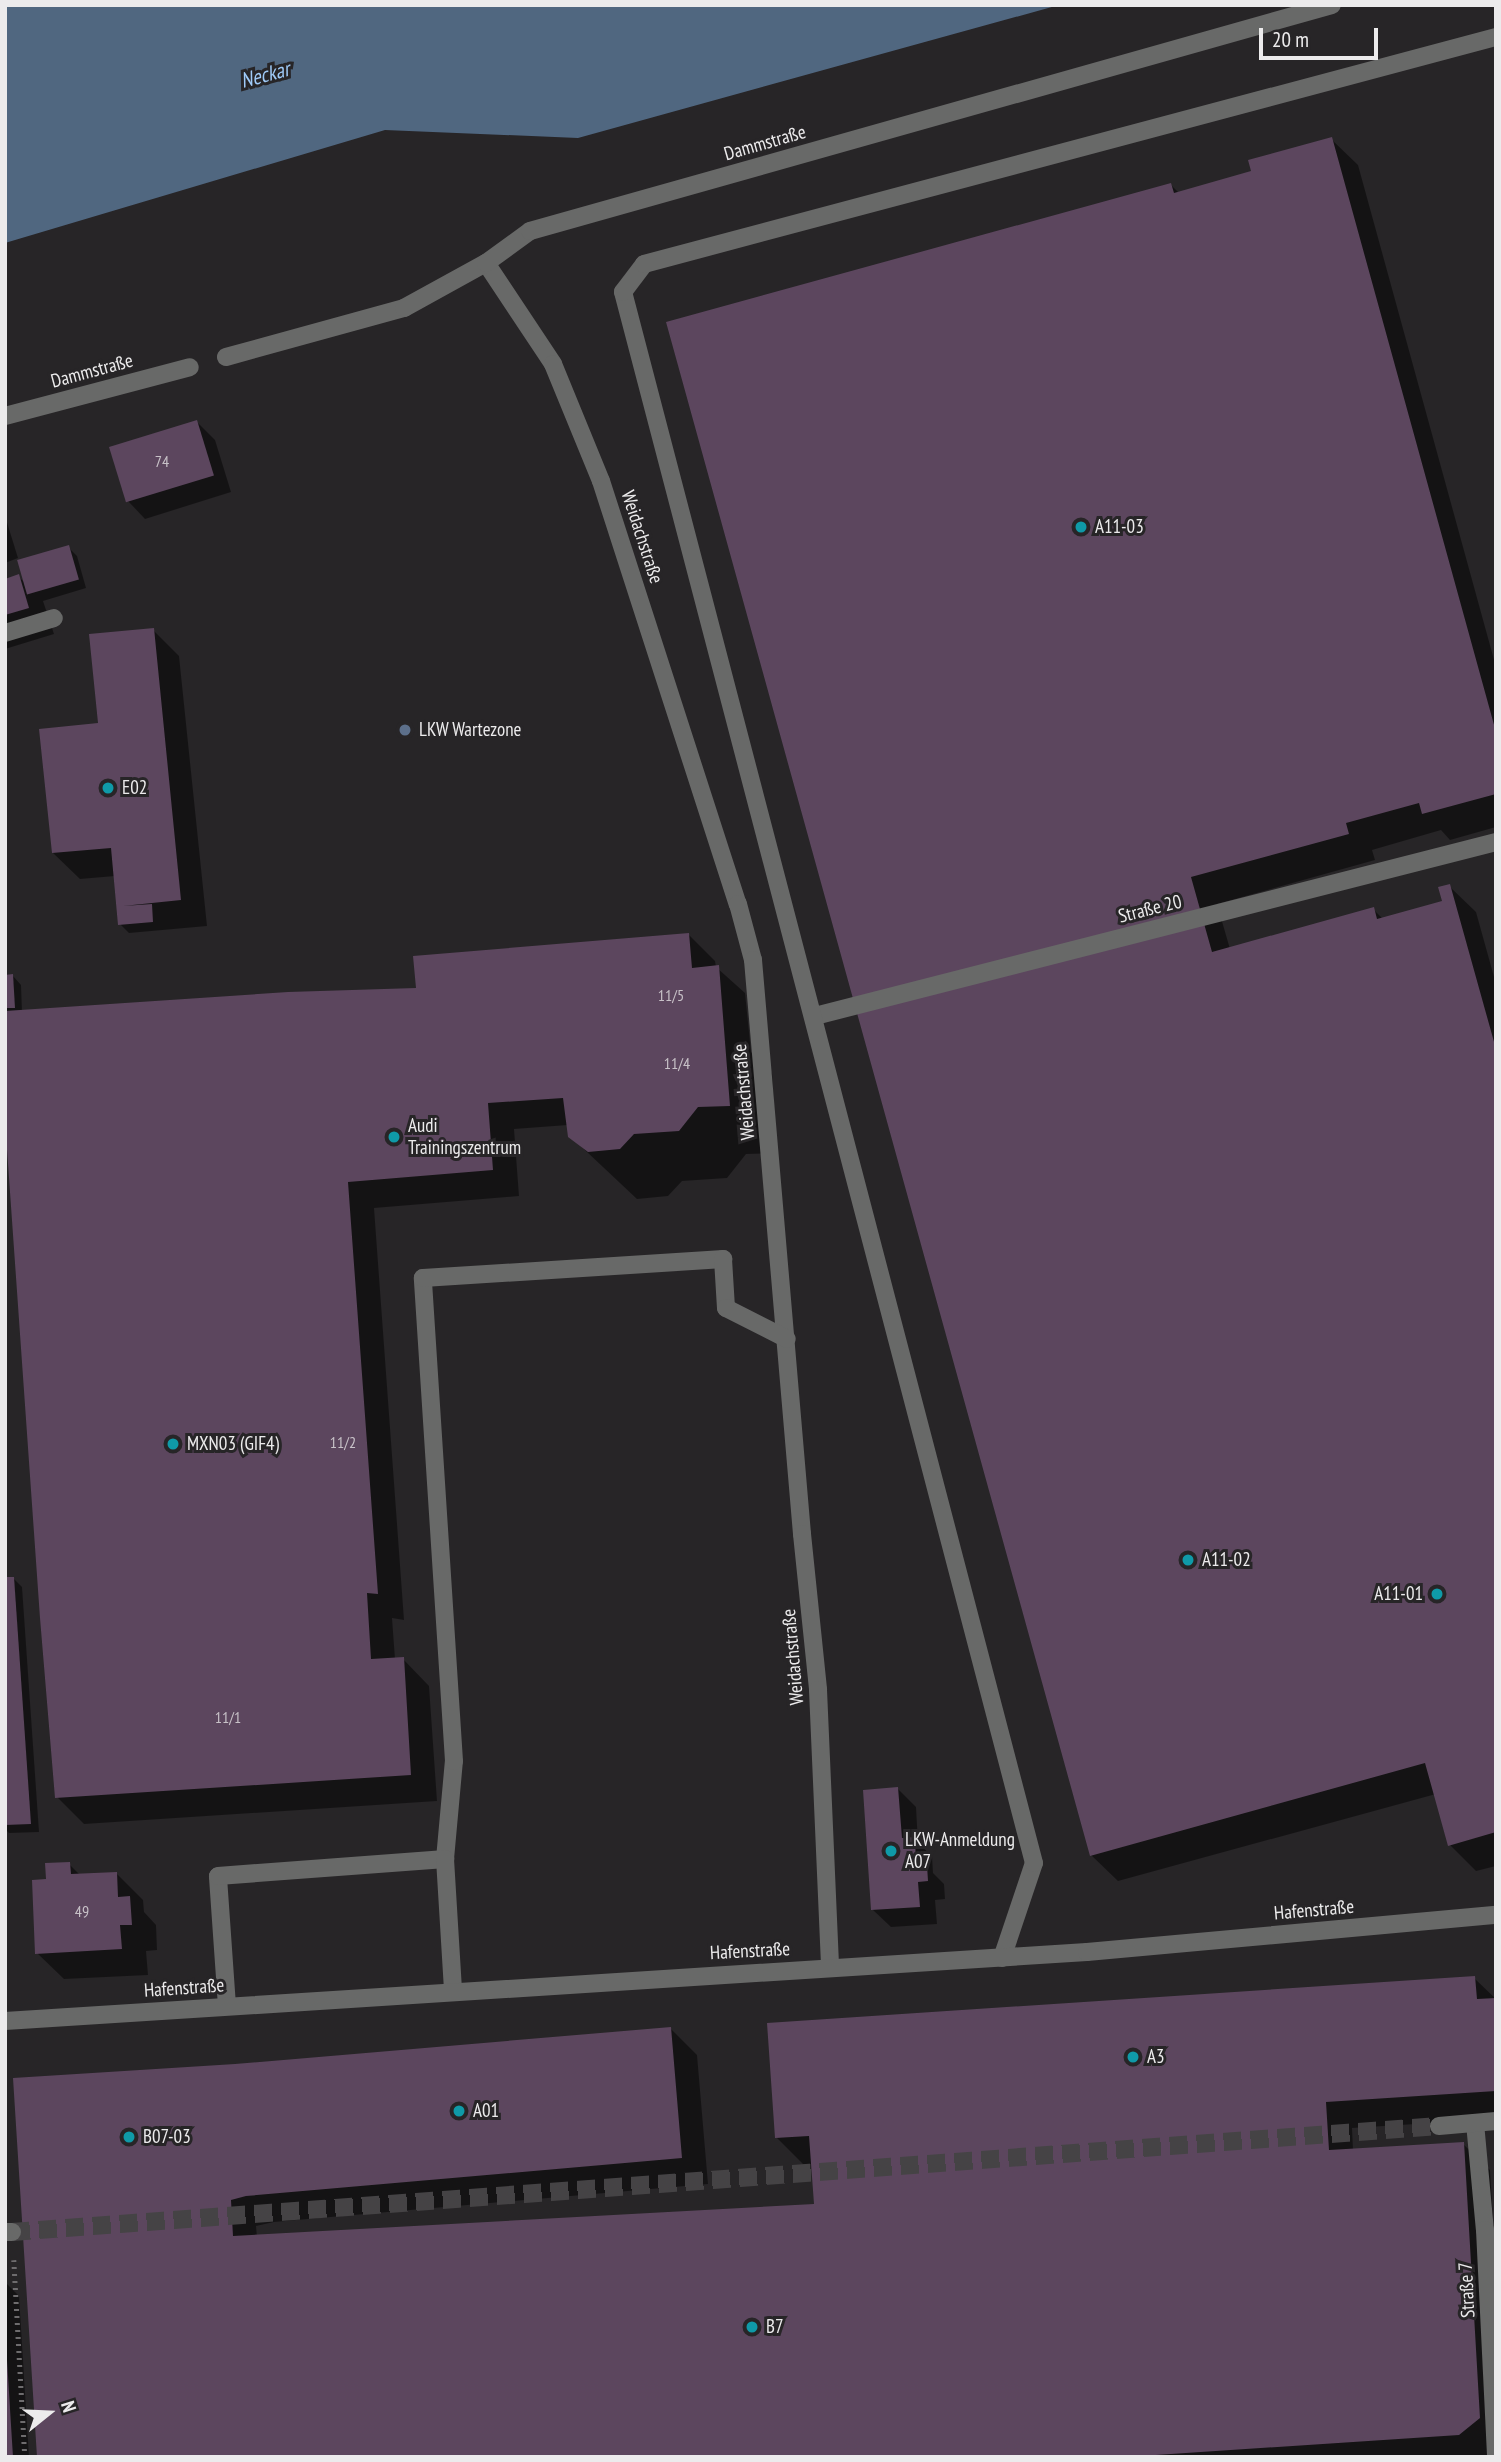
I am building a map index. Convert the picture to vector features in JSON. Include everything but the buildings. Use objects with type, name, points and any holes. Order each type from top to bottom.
[{"type":"street","name":"Dammstraße","points":[[226,357],[404,308],[486,264],[530,231],[1332,5]]},
{"type":"street","points":[[1002,1958],[1034,1863],[815,1016],[623,292],[645,264],[1496,37]]},
{"type":"street","name":"Weidachstraße","points":[[486,264],[553,364],[601,481],[738,904],[753,961],[818,1690],[830,1968]]},
{"type":"street","name":"Dammstraße","points":[[5,416],[190,367]]},
{"type":"street","points":[[5,633],[54,618]]},
{"type":"street","name":"Straße 20","points":[[815,1016],[1496,842]]},
{"type":"street","points":[[453,1990],[445,1859],[454,1761],[423,1278],[723,1259],[726,1308],[787,1339]]},
{"type":"street","points":[[227,2006],[218,1876],[445,1859]]},
{"type":"street","name":"Hafenstraße","points":[[5,2021],[453,1990],[1002,1958],[1496,1915]]},
{"type":"street","points":[[1439,2126],[1496,2121]]},
{"type":"street","name":"Straße 7","points":[[1475,2123],[1490,2229],[1496,2456]]},
{"type":"path","points":[[9,2232],[25,2457]]},
{"type":"water","name":"Neckar","points":[[5,5],[1059,5],[578,138],[385,130],[5,243]]},
{"type":"tunnel","points":[[12,2232],[1439,2126]]},
{"type":"place","name":"A11-03","points":[[1081,527]]},
{"type":"place","name":"LKW Wartezone","points":[[405,730]]},
{"type":"place","name":"E02","points":[[108,788]]},
{"type":"place","name":"Audi Trainingszentrum","points":[[394,1137]]},
{"type":"place","name":"MXN03 (GIF4)","points":[[173,1444]]},
{"type":"place","name":"A11-02","points":[[1188,1560]]},
{"type":"place","name":"A11-01","points":[[1437,1594]]},
{"type":"place","name":"LKW-Anmeldung A07","points":[[891,1851]]},
{"type":"place","name":"A3","points":[[1133,2057]]},
{"type":"place","name":"A01","points":[[459,2111]]},
{"type":"place","name":"B07-03","points":[[129,2137]]},
{"type":"place","name":"B7","points":[[752,2327]]}]
